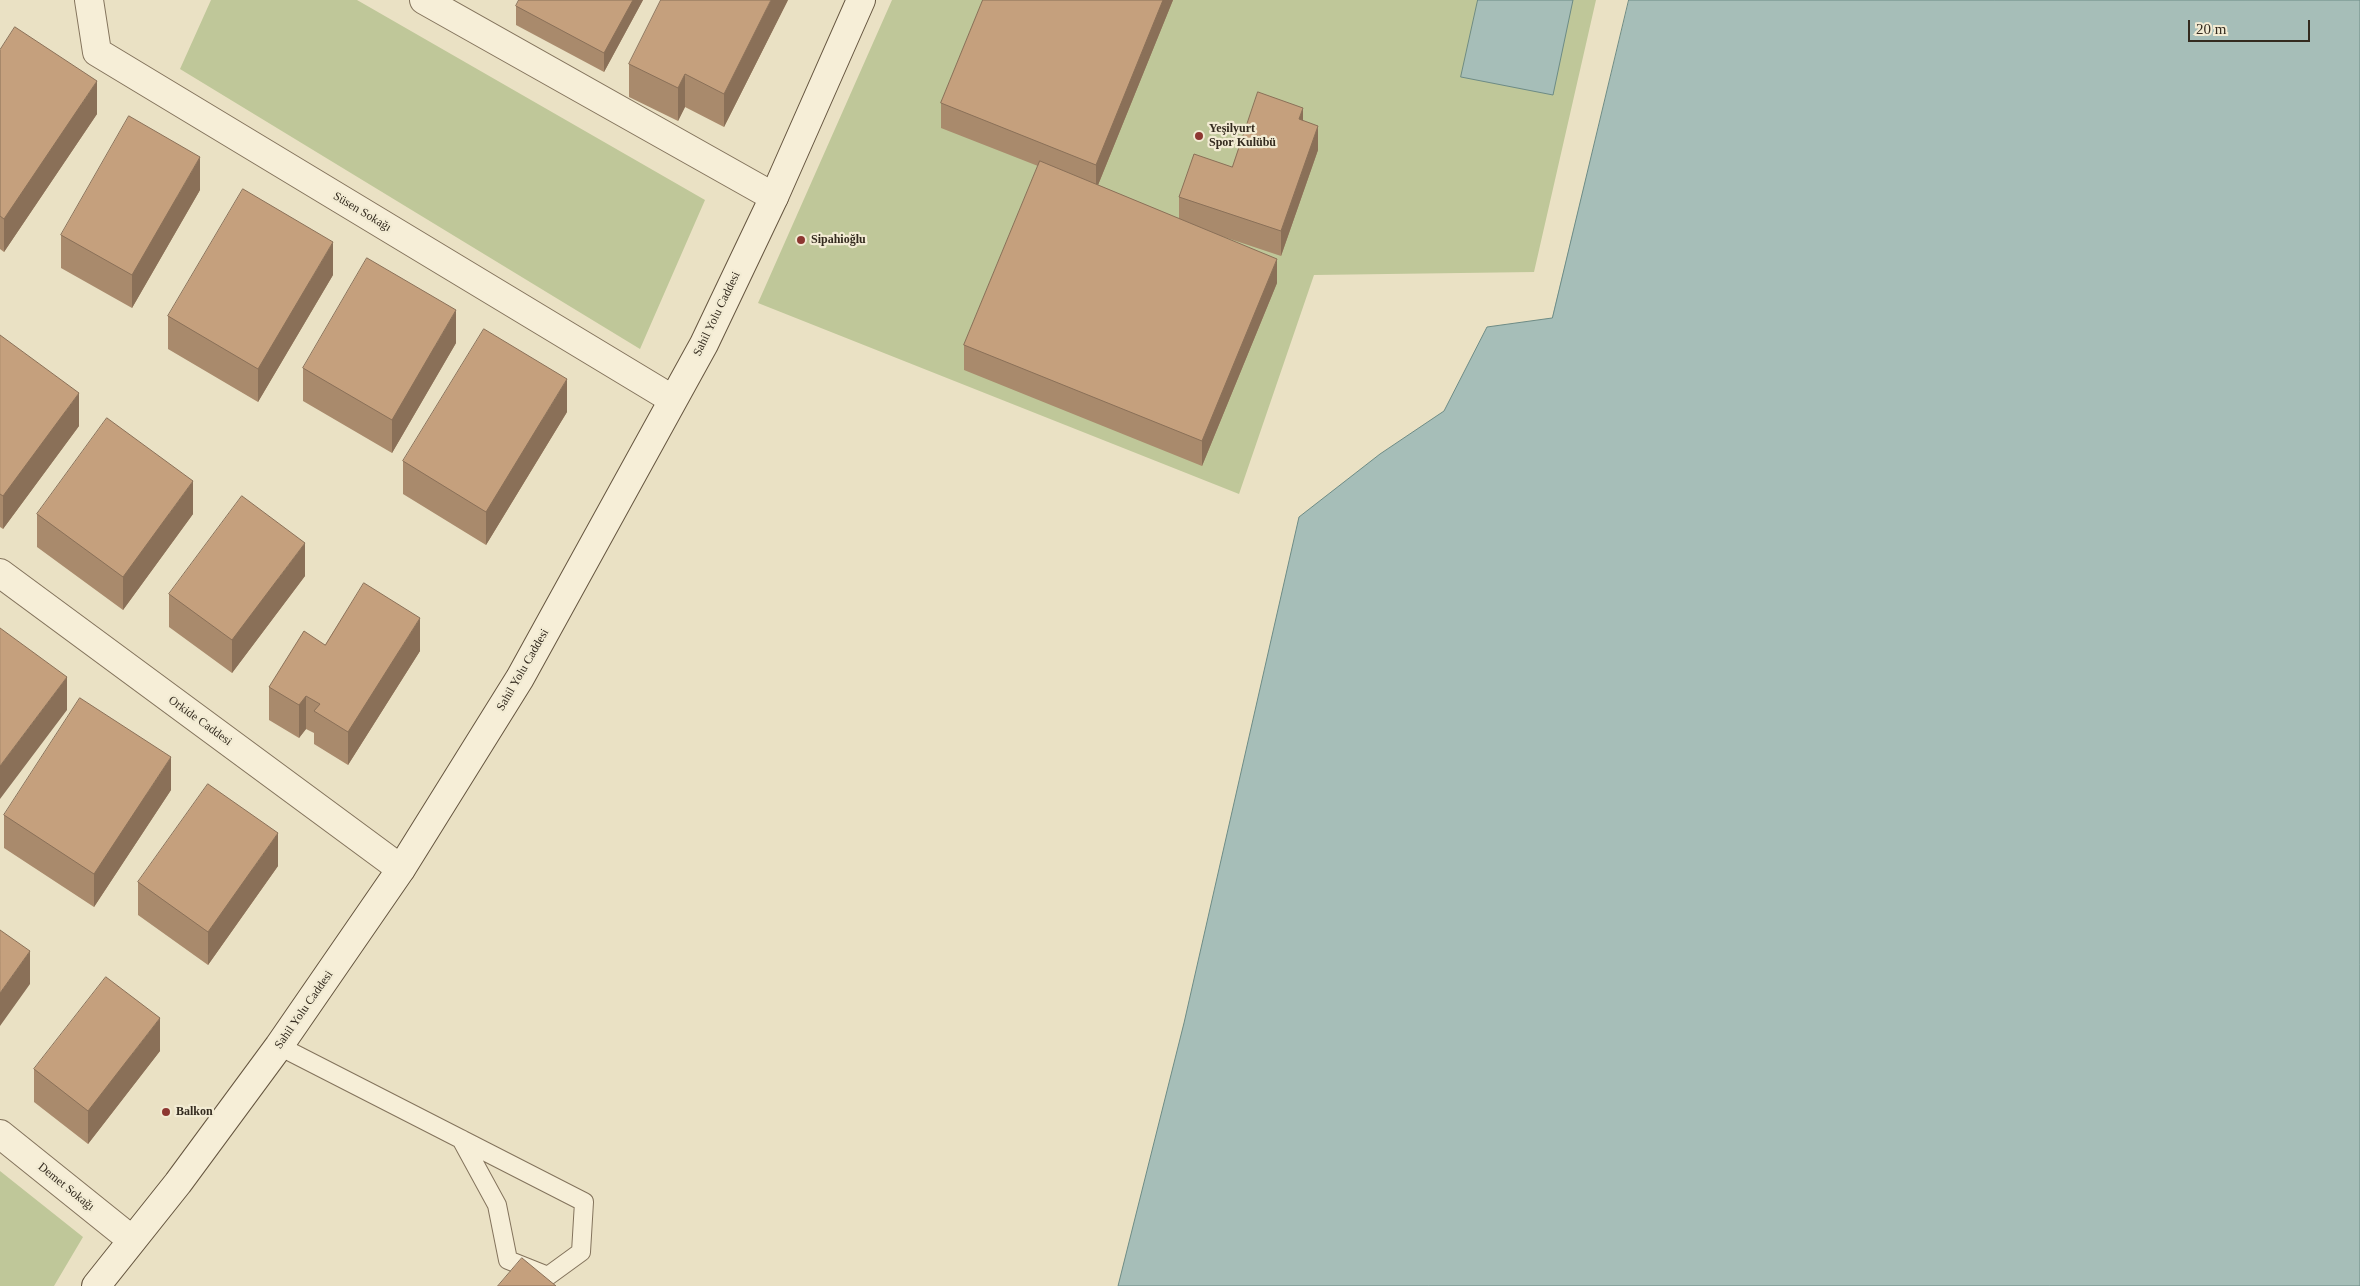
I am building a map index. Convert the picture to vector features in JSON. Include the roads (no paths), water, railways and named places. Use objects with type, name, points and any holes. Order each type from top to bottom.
[{"type":"street","name":"Süsen Sokağı","points":[[89,0],[97,52],[672,400]]},
{"type":"street","points":[[424,0],[774,197]]},
{"type":"street","name":"Sahil Yolu Caddesi","points":[[100,1285],[279,1046],[401,869],[520,678],[704,344],[774,197],[861,0]]},
{"type":"street","name":"Orkide Caddesi","points":[[0,573],[401,869]]},
{"type":"street","name":"Demet Sokağı","points":[[0,1134],[132,1240]]},
{"type":"lane","points":[[279,1046],[461,1139],[584,1202],[581,1252],[548,1276],[508,1260],[497,1205],[461,1139]]},
{"type":"water","points":[[1478,0],[1573,0],[1553,95],[1461,77]]},
{"type":"water","points":[[1629,0],[2360,0],[2360,1286],[1118,1286],[1184,1023],[1299,517],[1380,454],[1444,411],[1487,327],[1552,318]]},
{"type":"place","name":"Yeşilyurt Spor Kulübü","points":[[1199,136]]},
{"type":"place","name":"Sipahioğlu","points":[[801,240]]},
{"type":"place","name":"Balkon","points":[[166,1112]]}]
